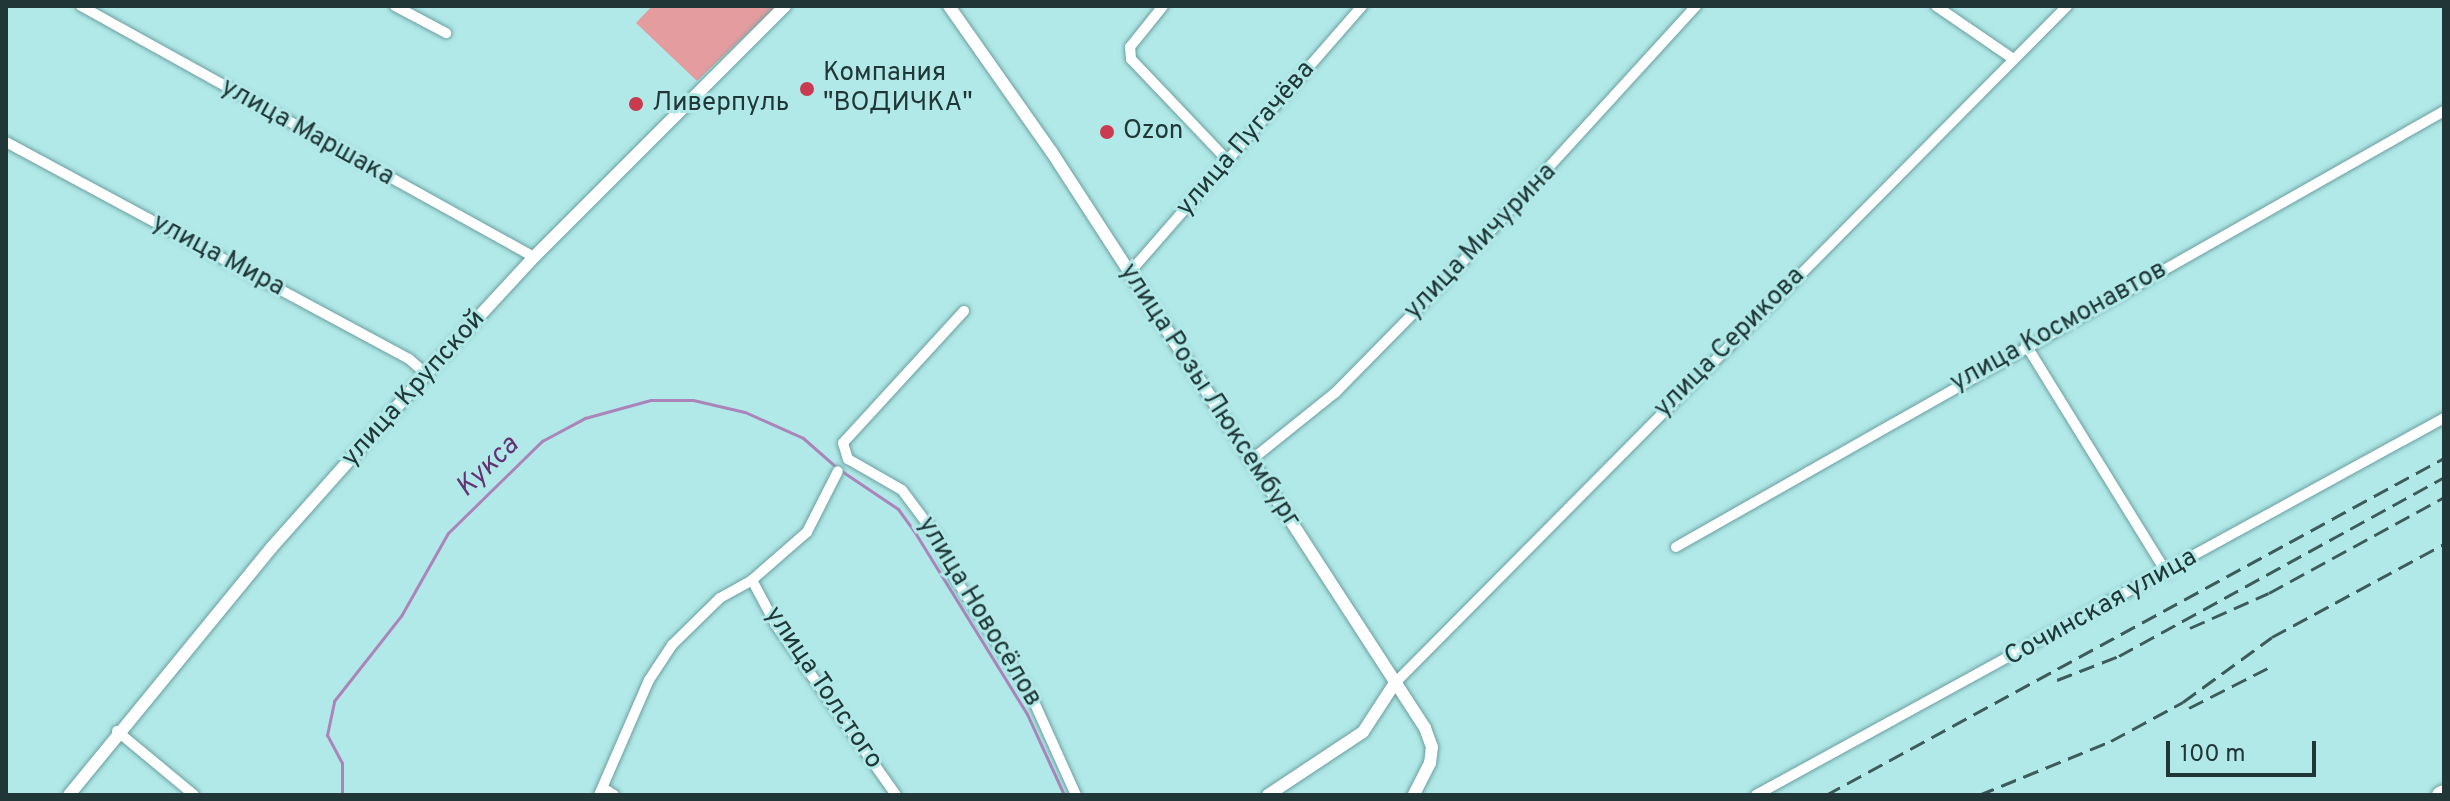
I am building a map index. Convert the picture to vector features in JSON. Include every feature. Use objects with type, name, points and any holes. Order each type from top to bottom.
[{"type":"street","name":"улица Маршака","points":[[81,6],[534,257]]},
{"type":"street","points":[[395,6],[446,33]]},
{"type":"street","name":"улица Крупской","points":[[69,795],[117,731],[426,374],[534,257],[785,6]]},
{"type":"street","name":"улица Розы Люксембург","points":[[949,6],[1130,272],[1395,683],[1432,747],[1414,795]]},
{"type":"street","points":[[1163,6],[1130,47],[1131,59],[1228,161]]},
{"type":"street","name":"улица Пугачёва","points":[[1130,272],[1362,6]]},
{"type":"street","name":"улица Мичурина","points":[[1250,461],[1335,393],[1434,293],[1696,6]]},
{"type":"street","points":[[1936,6],[2012,58]]},
{"type":"street","name":"улица Серикова","points":[[1395,683],[2012,58],[2067,6]]},
{"type":"street","name":"улица Космонавтов","points":[[1676,547],[2026,345],[2444,111]]},
{"type":"street","name":"улица Мира","points":[[6,142],[409,359],[426,374]]},
{"type":"street","name":"улица Новосёлов","points":[[964,311],[849,431],[843,443],[848,459],[914,503],[1031,695],[1076,795]]},
{"type":"street","points":[[2026,345],[2167,573]]},
{"type":"street","name":"Сочинская улица","points":[[1756,795],[2167,573],[2444,418]]},
{"type":"street","points":[[614,795],[601,792],[649,680],[672,645],[720,598],[752,580],[807,532],[838,471]]},
{"type":"street","name":"улица Толстого","points":[[752,580],[776,625],[896,795]]},
{"type":"street","points":[[1268,795],[1363,732],[1395,683]]},
{"type":"street","points":[[117,731],[194,795]]},
{"type":"shaded area","points":[[652,6],[776,6],[697,81],[636,23]]},
{"type":"waterway","name":"Кукса","points":[[342,795],[342,763],[327,735],[334,701],[401,616],[448,533],[542,441],[585,418],[651,400],[693,400],[745,412],[803,438],[835,466]]},
{"type":"waterway","name":"Кукса","points":[[843,472],[898,509],[914,531],[1027,714],[1064,795]]},
{"type":"railway","points":[[1826,795],[2444,458]]},
{"type":"railway","points":[[2057,680],[2119,656],[2444,477]]},
{"type":"railway","points":[[2190,628],[2269,593],[2444,497]]},
{"type":"railway","points":[[1979,795],[2111,741],[2183,702],[2272,637],[2444,544]]},
{"type":"railway","points":[[2189,708],[2268,668]]},
{"type":"place","name":"Компания \"ВОДИЧКА\"","points":[[807,89]]},
{"type":"place","name":"Ливерпуль","points":[[636,104]]},
{"type":"place","name":"Ozon","points":[[1107,132]]}]
